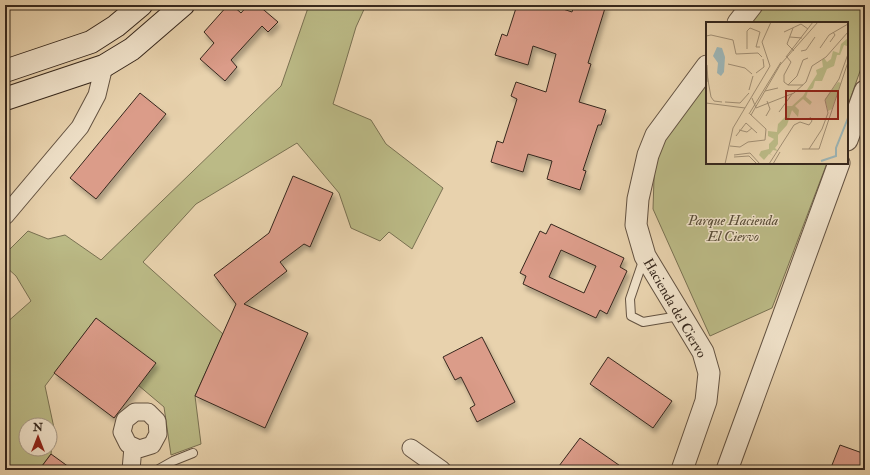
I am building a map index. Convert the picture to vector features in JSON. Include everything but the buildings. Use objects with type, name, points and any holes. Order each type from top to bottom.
[{"type":"main road","points":[[5,70],[91,42],[116,26],[141,5]]},
{"type":"main road","points":[[5,99],[104,66],[132,49],[183,5]]},
{"type":"street","points":[[739,22],[752,5]]},
{"type":"street","points":[[5,216],[80,127],[97,95],[104,66]]},
{"type":"street","name":"Hacienda del Ciervo","points":[[682,470],[706,401],[709,373],[702,352],[645,256],[636,225],[638,199],[648,156],[656,135],[706,67]]},
{"type":"street","points":[[848,137],[865,91]]},
{"type":"street","points":[[727,470],[839,164]]},
{"type":"street","points":[[131,470],[133,447]]},
{"type":"street","points":[[424,470],[411,448],[442,470]]},
{"type":"lane","points":[[645,256],[630,299],[631,316],[643,322],[681,316]]},
{"type":"lane","points":[[157,470],[173,461],[193,453]]},
{"type":"green space","points":[[309,5],[366,5],[356,27],[333,104],[371,120],[386,144],[443,188],[412,249],[389,232],[380,241],[351,228],[339,193],[297,143],[196,204],[143,262],[223,334],[195,396],[201,444],[171,455],[164,407],[138,385],[96,318],[45,386],[52,417],[18,417],[18,457],[49,457],[39,470],[5,470],[5,324],[31,301],[16,276],[5,266],[5,254],[28,231],[48,239],[65,235],[101,260],[281,86]]},
{"type":"green space","points":[[763,5],[865,5],[865,57],[848,105],[848,22],[750,22]]},
{"type":"green space","name":"Parque Hacienda El Ciervo","points":[[706,80],[706,164],[827,164],[772,308],[710,336],[653,209],[655,148]]}]
